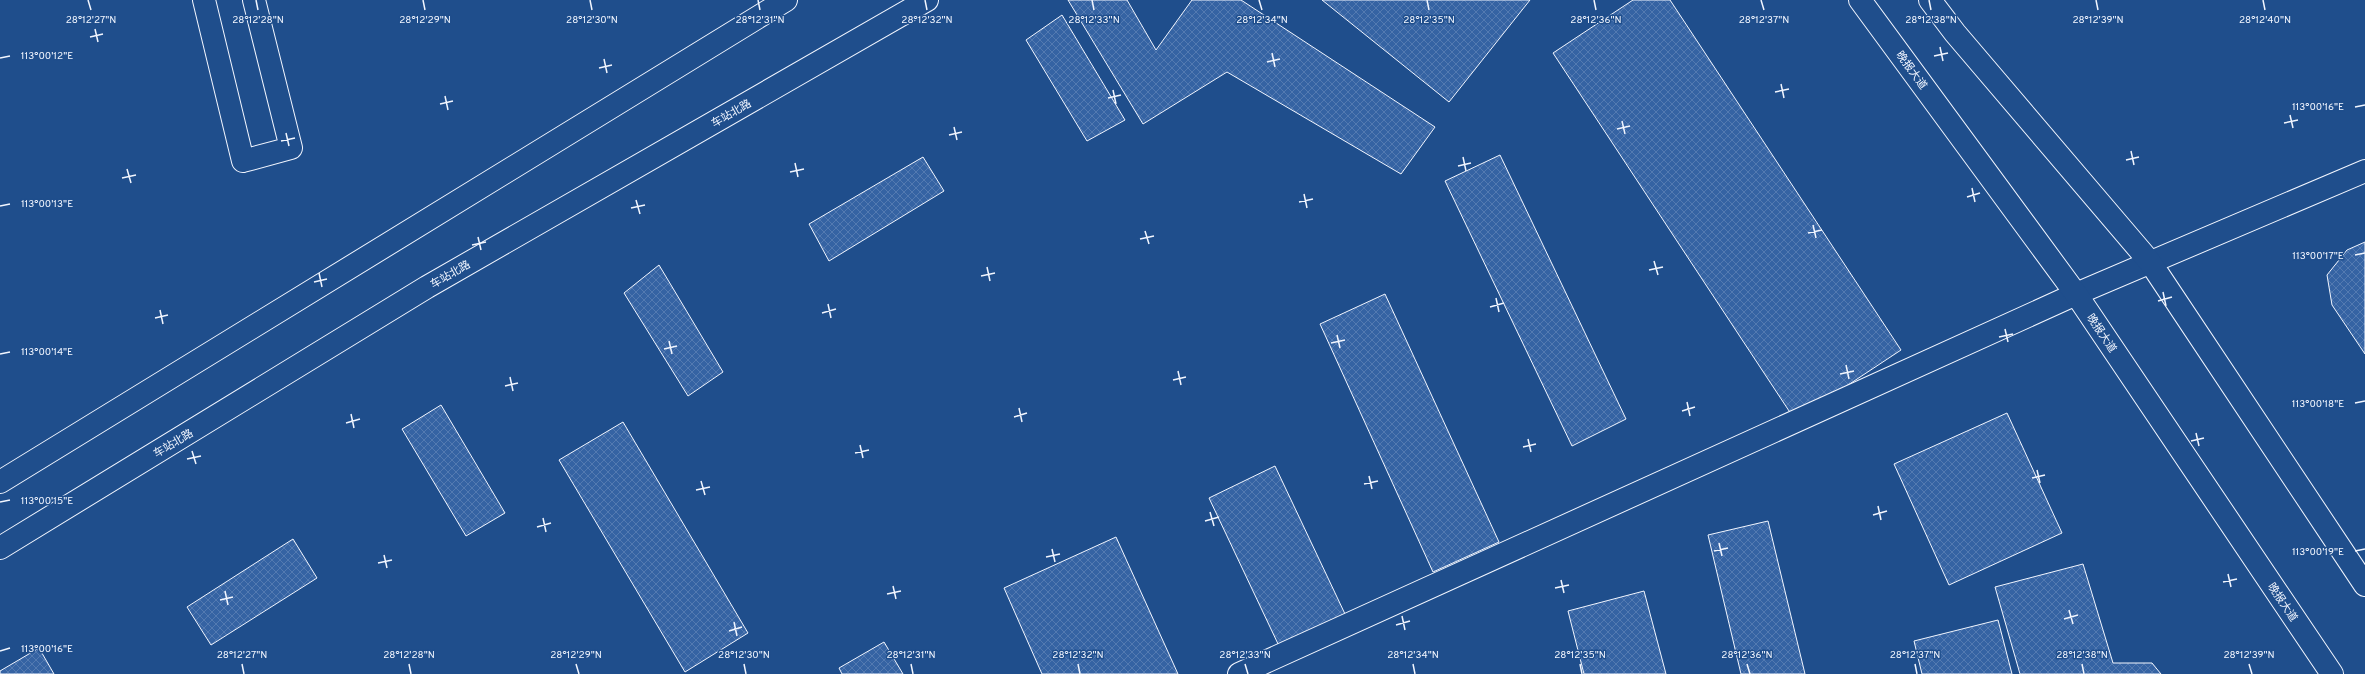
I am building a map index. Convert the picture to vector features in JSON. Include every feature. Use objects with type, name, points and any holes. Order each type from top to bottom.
[{"type":"main road","points":[[204,0],[243,161],[291,148],[254,0]]},
{"type":"main road","points":[[0,482],[786,0]]},
{"type":"main road","name":"车站北路","points":[[0,548],[427,287],[927,0]]},
{"type":"main road","name":"晚报大道","points":[[1860,0],[2076,294],[2332,674]]},
{"type":"main road","points":[[1930,0],[1955,33],[2150,262],[2365,585]]},
{"type":"main road","points":[[1940,0],[1955,33]]},
{"type":"main road","points":[[1239,674],[2076,294],[2365,171]]},
{"type":"building","points":[[1068,0],[1127,0],[1156,50],[1192,0],[1241,0],[1435,127],[1401,174],[1227,72],[1143,124]]},
{"type":"building","points":[[1322,0],[1530,0],[1449,102]]},
{"type":"building","points":[[1633,0],[1670,0],[1901,350],[1795,420],[1553,53]]},
{"type":"building","points":[[1062,15],[1125,120],[1087,141],[1026,40]]},
{"type":"building","points":[[1500,155],[1626,419],[1572,446],[1445,181]]},
{"type":"building","points":[[923,157],[944,191],[829,261],[809,224]]},
{"type":"building","points":[[2365,242],[2365,354],[2332,305],[2327,275],[2347,250]]},
{"type":"building","points":[[659,265],[723,372],[688,396],[624,293]]},
{"type":"building","points":[[1385,294],[1499,542],[1433,572],[1320,324]]},
{"type":"building","points":[[441,405],[505,513],[466,536],[402,429]]},
{"type":"building","points":[[2007,413],[2062,533],[1949,585],[1894,464]]},
{"type":"building","points":[[623,422],[748,633],[685,672],[559,460]]},
{"type":"building","points":[[1275,466],[1345,614],[1279,646],[1209,498]]},
{"type":"building","points":[[1768,521],[1805,674],[1741,674],[1708,535]]},
{"type":"building","points":[[1116,537],[1178,674],[1042,674],[1004,588]]},
{"type":"building","points":[[293,539],[317,578],[211,645],[187,607]]},
{"type":"building","points":[[2083,564],[2113,663],[2152,663],[2161,674],[2020,674],[1995,587]]},
{"type":"building","points":[[1644,591],[1666,674],[1584,674],[1568,611]]},
{"type":"building","points":[[1998,620],[2012,674],[1922,674],[1914,641]]},
{"type":"building","points":[[884,642],[903,674],[842,674],[839,668]]},
{"type":"building","points":[[39,648],[54,674],[0,674],[0,671]]}]
